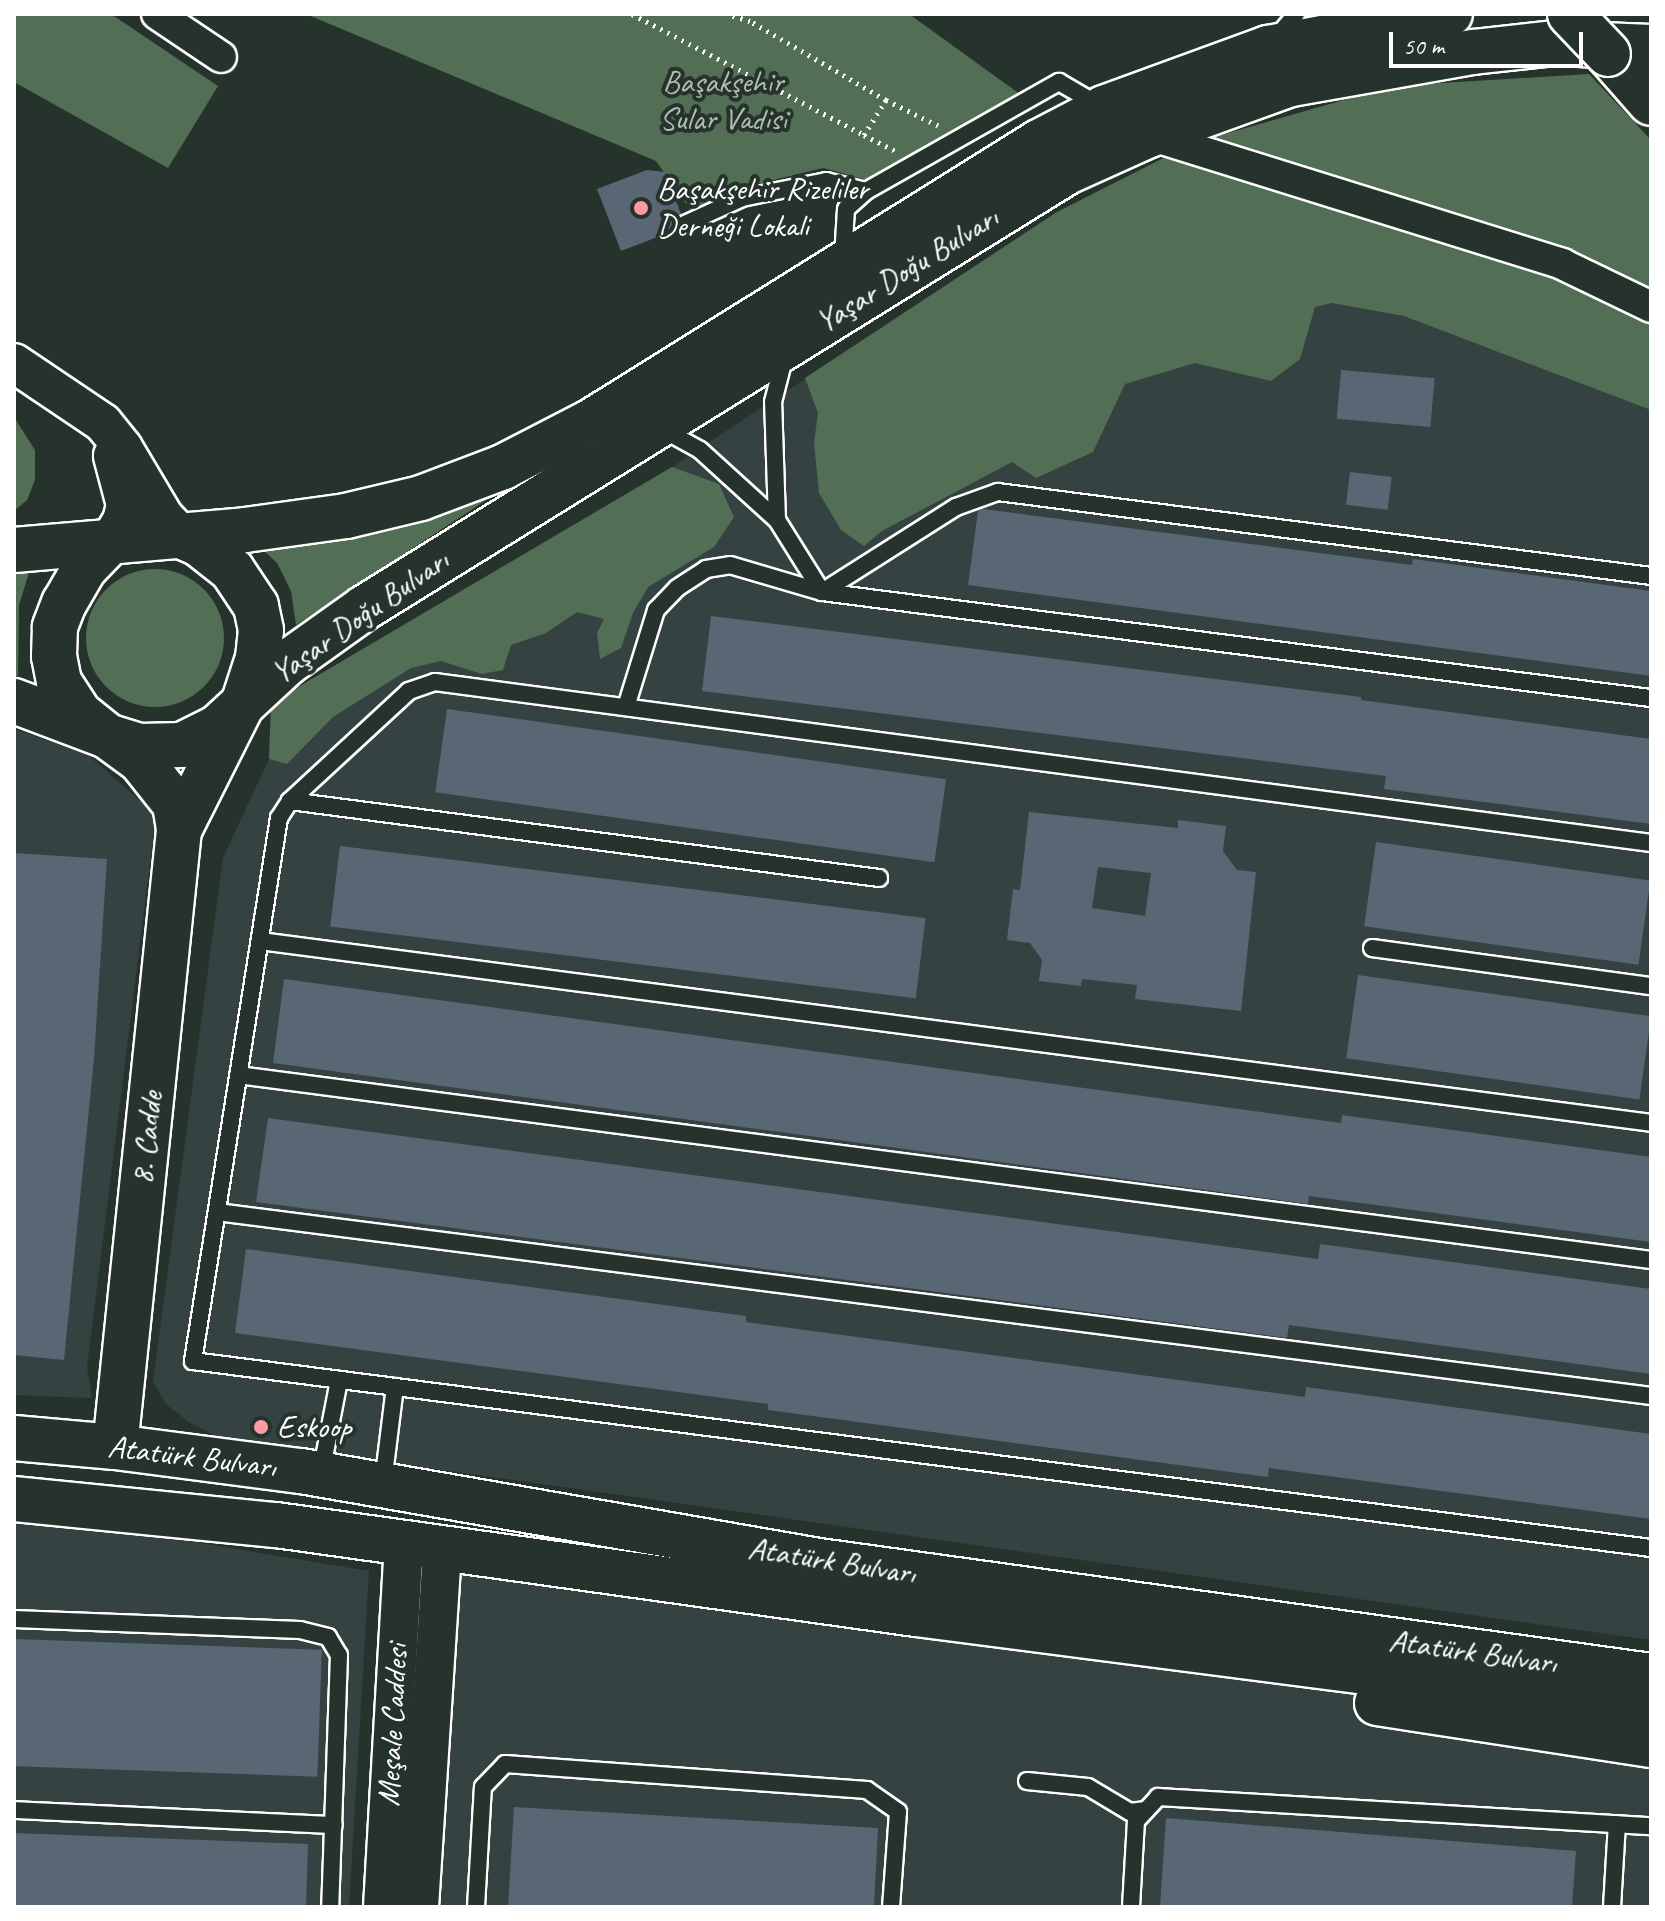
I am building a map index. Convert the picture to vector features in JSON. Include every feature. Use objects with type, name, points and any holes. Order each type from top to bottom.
[{"type":"main road","name":"Yaşar Doğu Bulvarı","points":[[14,550],[183,537],[346,516],[421,498],[503,467],[592,421],[1039,142],[1104,108],[1268,48],[1450,14]]},
{"type":"main road","points":[[1570,14],[1651,103]]},
{"type":"main road","name":"Yaşar Doğu Bulvarı","points":[[14,701],[139,746],[182,745],[218,727],[287,663],[364,608],[1067,172],[1149,135],[1291,84],[1473,52],[1554,43],[1651,47]]},
{"type":"main road","points":[[1608,54],[1651,88]]},
{"type":"main road","name":"Yaşar Doğu Bulvarı","points":[[183,537],[199,544],[232,570],[256,606],[261,630],[258,658],[244,701]]},
{"type":"main road","name":"Yaşar Doğu Bulvarı","points":[[108,544],[84,569],[64,603],[55,627],[54,656],[66,697],[79,713],[141,761],[167,790],[175,804],[179,830]]},
{"type":"main road","points":[[179,830],[244,701]]},
{"type":"main road","name":"8. Cadde","points":[[115,1447],[179,830]]},
{"type":"main road","name":"Atatürk Bulvarı","points":[[14,1438],[115,1447],[321,1474],[819,1561],[1651,1676]]},
{"type":"main road","points":[[423,1545],[454,1498]]},
{"type":"main road","name":"Atatürk Bulvarı","points":[[14,1499],[276,1525],[916,1614],[1651,1709]]},
{"type":"main road","points":[[819,1561],[971,1560],[1651,1655]]},
{"type":"main road","points":[[916,1614],[1053,1654],[1651,1745]]},
{"type":"street","points":[[157,14],[221,57]]},
{"type":"street","points":[[1149,135],[1562,264],[1651,307]]},
{"type":"street","points":[[14,363],[103,423],[123,448],[164,517],[183,537]]},
{"type":"street","points":[[103,423],[126,505],[122,521],[108,544]]},
{"type":"street","name":"Meşale Caddesi","points":[[383,1907],[423,1545]]},
{"type":"street","name":"Meşale Caddesi","points":[[419,1907],[423,1545]]},
{"type":"lane","points":[[1268,48],[1296,14]]},
{"type":"lane","points":[[842,264],[846,209],[866,191],[1059,82],[1104,108]]},
{"type":"lane","points":[[685,224],[742,198],[826,181],[866,191]]},
{"type":"lane","points":[[777,520],[773,402],[788,344]]},
{"type":"lane","points":[[657,427],[700,450],[777,520],[822,592]]},
{"type":"lane","points":[[822,592],[956,507],[998,492],[1651,576]]},
{"type":"lane","points":[[626,707],[656,610],[677,588],[706,569],[730,565],[822,592],[1651,698]]},
{"type":"lane","points":[[1651,843],[435,682],[409,691],[290,801],[279,818],[193,1361],[1651,1548]]},
{"type":"lane","points":[[290,801],[879,878]]},
{"type":"lane","points":[[260,941],[1651,1123]]},
{"type":"lane","points":[[1372,948],[1651,986]]},
{"type":"lane","points":[[238,1075],[1651,1260]]},
{"type":"lane","points":[[217,1212],[1651,1396]]},
{"type":"lane","points":[[321,1474],[339,1380]]},
{"type":"lane","points":[[382,1485],[395,1387]]},
{"type":"lane","points":[[14,1619],[300,1630],[328,1637],[339,1655],[330,1907]]},
{"type":"lane","points":[[476,1907],[483,1787],[505,1764],[867,1790],[898,1812],[891,1907]]},
{"type":"lane","points":[[1027,1781],[1088,1787],[1130,1812],[1146,1810]]},
{"type":"lane","points":[[1131,1907],[1136,1821],[1158,1797],[1651,1826]]},
{"type":"lane","points":[[14,1810],[334,1825]]},
{"type":"lane","points":[[1612,1907],[1617,1824]]},
{"type":"path","points":[[632,14],[918,163]]},
{"type":"path","points":[[727,14],[750,21],[886,100],[962,138]]},
{"type":"path","points":[[864,135],[886,100]]},
{"type":"shaded area","points":[[1589,74],[1651,140],[1651,1640],[221,1439],[189,1422],[167,1405],[153,1382],[223,858],[269,759],[271,703],[672,467],[1057,212]]},
{"type":"shaded area","points":[[14,729],[88,755],[156,815],[87,1367],[92,1398],[14,1395]]},
{"type":"shaded area","points":[[14,1512],[369,1571],[349,1907],[14,1907]]},
{"type":"shaded area","points":[[456,1572],[1651,1736],[1651,1907],[441,1907]]},
{"type":"green space","points":[[14,14],[111,14],[218,86],[168,168],[14,82]]},
{"type":"green space","name":"Başakşehir Sular Vadisi","points":[[306,14],[909,14],[1021,95],[867,180],[823,168],[745,187],[690,209],[656,161]]},
{"type":"green space","points":[[1589,74],[1651,140],[1651,410],[1404,316],[1332,303],[1315,307],[1300,359],[1271,381],[1195,363],[1125,384],[1093,452],[1036,478],[1012,462],[882,531],[864,546],[841,530],[819,493],[814,443],[818,413],[805,378],[1057,212],[1193,143],[1393,86]]},
{"type":"green space","points":[[14,417],[35,450],[35,480],[27,500],[14,511]]},
{"type":"green space","points":[[672,467],[719,484],[734,517],[714,547],[648,587],[633,613],[621,648],[600,659],[597,633],[604,619],[577,612],[546,633],[511,645],[503,670],[482,674],[441,661],[411,668],[333,717],[287,764],[269,759],[271,703]]},
{"type":"green space","points":[[500,491],[296,625],[291,591],[277,563],[259,546]]},
{"type":"green space","points":[[32,563],[19,605],[18,678],[14,677],[14,565]]},
{"type":"green space","points":[[155,569],[182,574],[204,589],[219,611],[224,638],[219,665],[204,687],[182,702],[155,707],[128,702],[106,687],[91,665],[86,638],[91,611],[106,589],[128,574]]},
{"type":"building","name":"Başakşehir Rizeliler Derneği Lokali","points":[[647,170],[665,172],[681,214],[674,222],[676,230],[621,251],[597,189]]},
{"type":"building","points":[[1341,370],[1435,378],[1430,427],[1337,419]]},
{"type":"building","points":[[1350,472],[1392,477],[1388,510],[1346,505]]},
{"type":"building","points":[[983,509],[1412,565],[1413,559],[1651,591],[1651,676],[968,585],[978,511]]},
{"type":"building","points":[[711,616],[1361,697],[1361,700],[1651,739],[1651,824],[1384,789],[1386,776],[702,691]]},
{"type":"building","points":[[447,709],[946,779],[934,862],[435,792]]},
{"type":"building","points":[[1029,812],[1178,828],[1178,820],[1226,826],[1223,851],[1237,870],[1256,872],[1241,1011],[1135,999],[1137,985],[1082,979],[1081,986],[1039,981],[1042,960],[1030,943],[1007,940],[1013,889],[1020,890]],"holes":[[[1098,867],[1151,873],[1145,916],[1092,908]]]},
{"type":"building","points":[[1376,842],[1650,881],[1638,965],[1364,926]]},
{"type":"building","points":[[340,846],[926,918],[916,998],[330,926]]},
{"type":"building","points":[[14,853],[107,859],[94,1059],[64,1360],[14,1355]]},
{"type":"building","points":[[1358,975],[1651,1016],[1639,1099],[1346,1058]]},
{"type":"building","points":[[284,979],[1341,1123],[1342,1115],[1651,1157],[1651,1242],[1309,1196],[1308,1204],[273,1063]]},
{"type":"building","points":[[268,1118],[1318,1259],[1320,1244],[1651,1289],[1651,1374],[1289,1325],[1287,1338],[256,1202]]},
{"type":"building","points":[[246,1249],[746,1316],[746,1322],[1305,1397],[1306,1387],[1651,1434],[1651,1519],[1269,1468],[1268,1477],[768,1410],[768,1404],[235,1333]]},
{"type":"building","points":[[14,1639],[322,1650],[317,1777],[14,1766]]},
{"type":"building","points":[[514,1807],[878,1828],[874,1907],[508,1907]]},
{"type":"building","points":[[1166,1818],[1576,1851],[1572,1907],[1160,1907]]},
{"type":"building","points":[[14,1833],[308,1844],[306,1907],[14,1907]]},
{"type":"place","name":"Başakşehir Rizeliler Derneği Lokali","points":[[641,208]]},
{"type":"place","name":"Eskoop","points":[[261,1427]]}]
